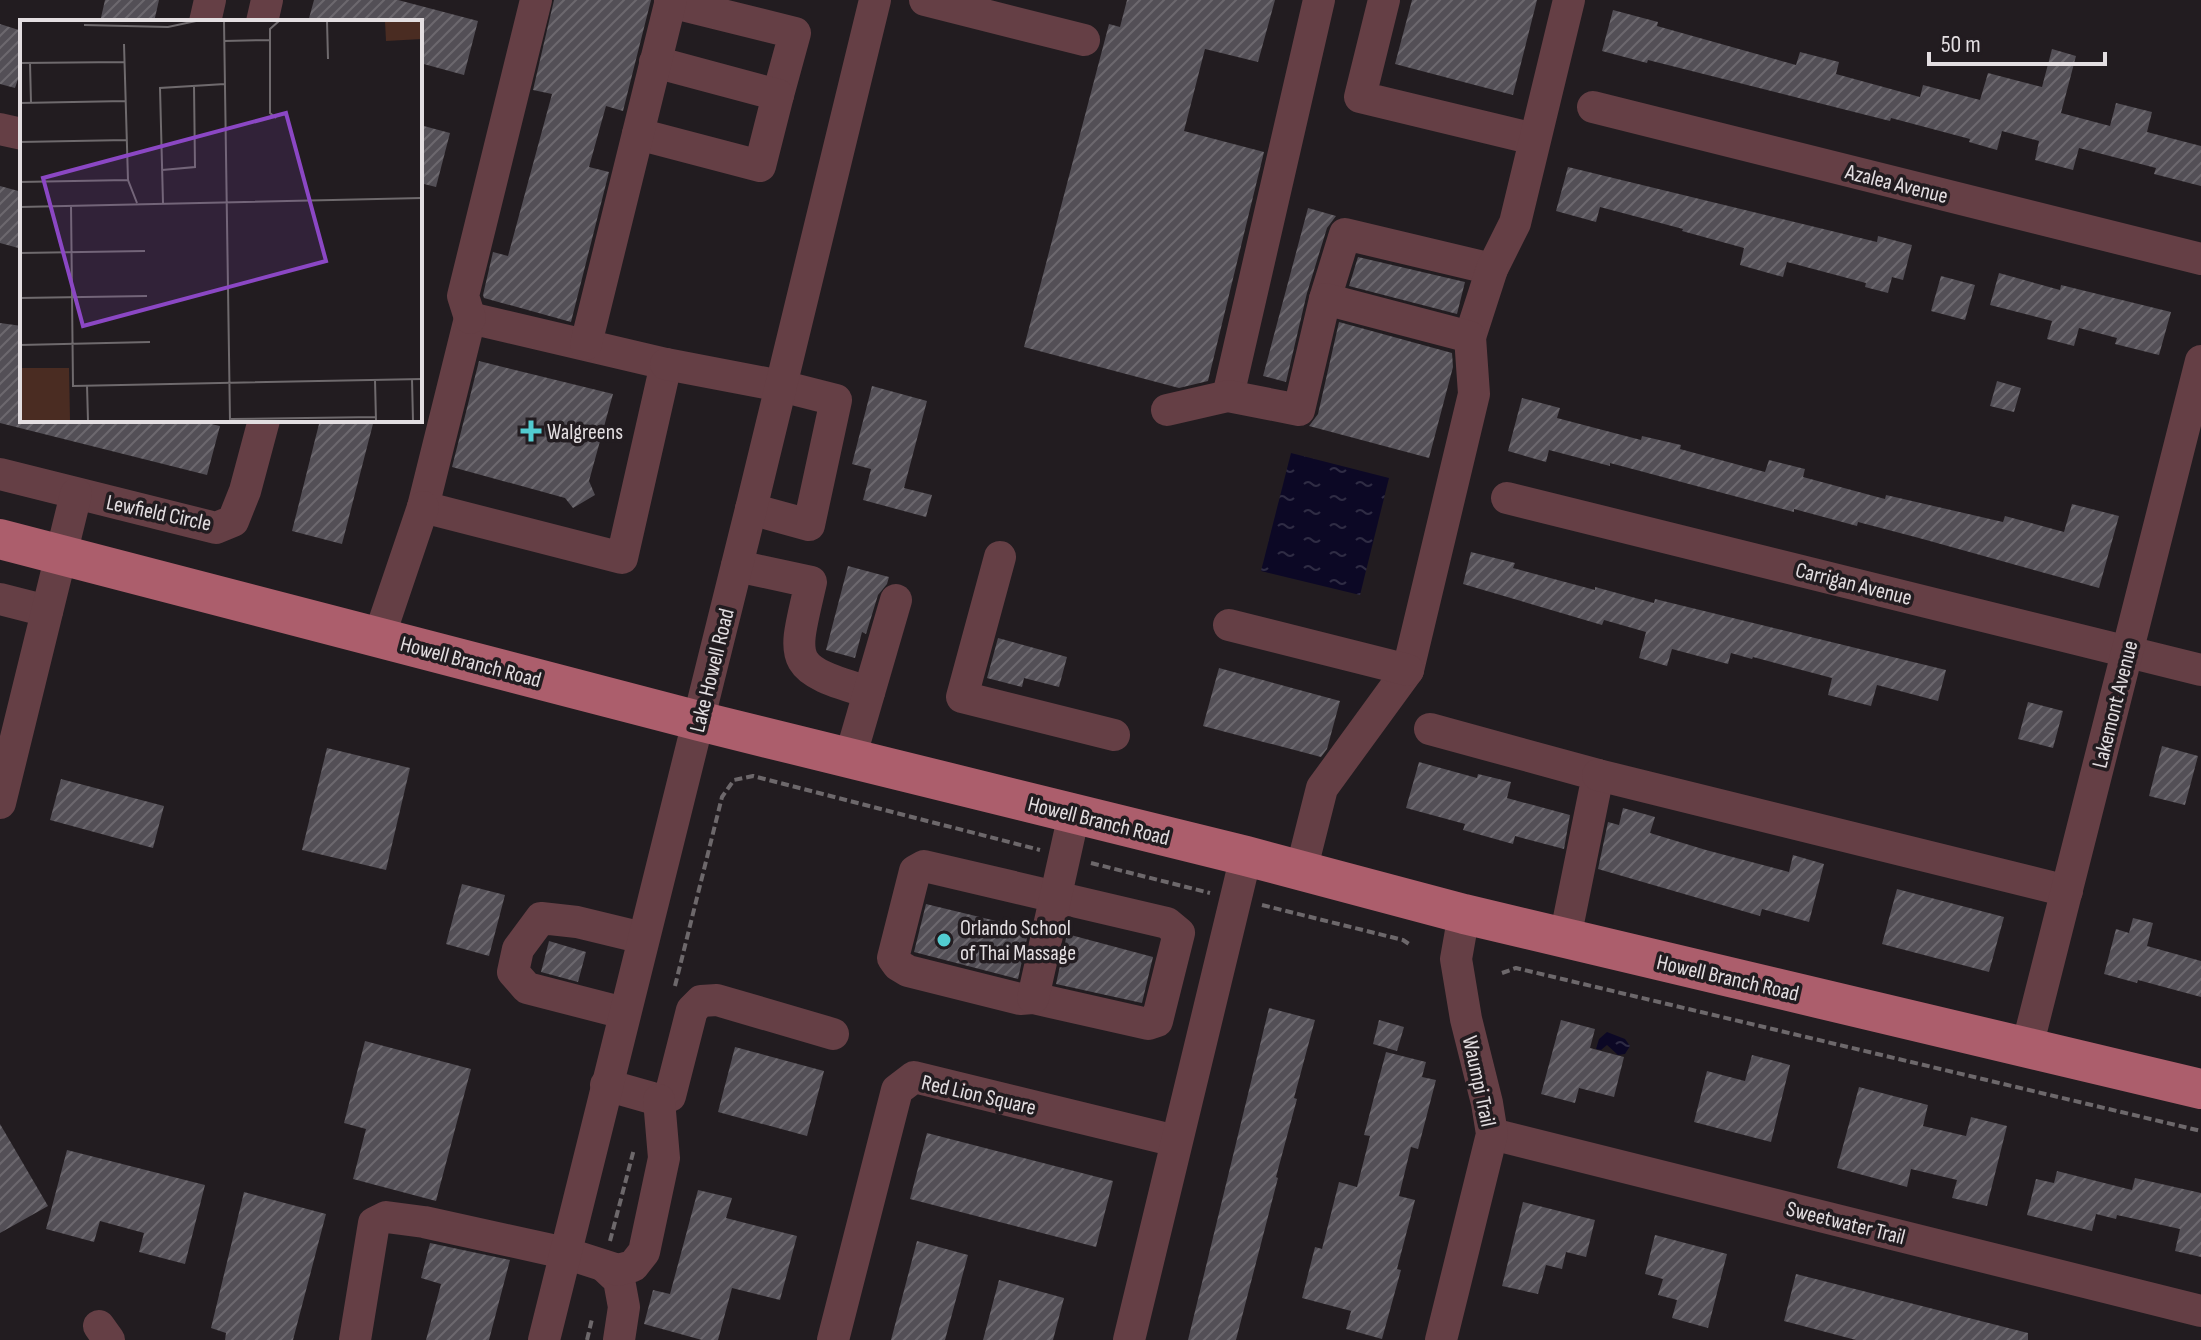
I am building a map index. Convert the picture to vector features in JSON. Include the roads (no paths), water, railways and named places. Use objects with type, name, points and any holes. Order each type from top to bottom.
[{"type":"main road","name":"Howell Branch Road","points":[[0,539],[699,721],[1246,856],[1464,914],[2201,1089]]},
{"type":"street","points":[[205,20],[210,0]]},
{"type":"street","points":[[262,20],[267,0]]},
{"type":"street","points":[[379,637],[423,507],[470,318],[463,296],[536,0]]},
{"type":"street","name":"Lake Howell Road","points":[[544,1340],[875,0]]},
{"type":"street","points":[[925,0],[1084,40]]},
{"type":"street","points":[[1228,396],[1319,0]]},
{"type":"street","points":[[1384,0],[1360,97],[1534,139]]},
{"type":"street","points":[[1301,871],[1322,788],[1408,670],[1474,394],[1470,337],[1492,269],[1515,223],[1569,0]]},
{"type":"street","points":[[586,344],[670,1],[795,33],[760,166],[638,134]]},
{"type":"street","points":[[655,62],[778,95]]},
{"type":"street","name":"Azalea Avenue","points":[[1593,107],[2201,259]]},
{"type":"street","points":[[0,129],[20,134]]},
{"type":"street","points":[[1167,410],[1228,396],[1299,410],[1325,299],[1345,234],[1492,269]]},
{"type":"street","points":[[1325,299],[1470,337]]},
{"type":"street","points":[[470,318],[836,400],[809,525],[751,509]]},
{"type":"street","name":"Lakemont Avenue","points":[[2027,1047],[2201,361]]},
{"type":"street","points":[[423,507],[622,558],[666,364]]},
{"type":"street","name":"Lewfield Circle","points":[[0,474],[216,528],[233,521],[245,491],[263,422]]},
{"type":"street","name":"Lewfield Circle","points":[[0,803],[76,494]]},
{"type":"street","name":"Carrigan Avenue","points":[[1507,498],[2201,670]]},
{"type":"street","points":[[1000,557],[962,697],[1114,735]]},
{"type":"street","points":[[737,566],[811,582],[799,654],[808,669],[830,681],[869,692]]},
{"type":"street","points":[[0,599],[47,611]]},
{"type":"street","points":[[850,758],[896,600]]},
{"type":"street","points":[[1229,625],[1408,670]]},
{"type":"street","points":[[1430,729],[1598,775],[2067,891]]},
{"type":"street","points":[[1565,938],[1598,775]]},
{"type":"street","points":[[1033,998],[1074,814]]},
{"type":"street","points":[[1129,1340],[1246,856]]},
{"type":"street","points":[[924,866],[1167,923],[1179,933],[1157,1021],[1148,1024],[1033,998],[1020,999],[908,971],[898,965],[893,958],[915,871],[924,866]]},
{"type":"street","name":"Waumpi Trail","points":[[1441,1340],[1492,1134],[1456,959],[1464,914]]},
{"type":"street","points":[[624,1013],[527,988],[513,972],[518,949],[541,918],[577,922],[643,938]]},
{"type":"street","points":[[606,1085],[659,1100],[670,1096],[692,1010],[701,1001],[717,1000],[833,1034]]},
{"type":"street","name":"Red Lion Square","points":[[833,1340],[897,1090],[914,1077],[1176,1141]]},
{"type":"street","points":[[355,1340],[374,1223],[386,1217],[424,1222],[565,1253],[606,1257],[618,1270],[633,1266],[644,1252],[665,1149],[659,1100]]},
{"type":"street","name":"Sweetwater Trail","points":[[1492,1134],[2201,1311]]},
{"type":"street","points":[[606,1257],[619,1280],[624,1307],[619,1340]]},
{"type":"water","points":[[1291,453],[1389,478],[1360,595],[1261,571]]},
{"type":"water","points":[[1607,1032],[1625,1039],[1630,1046],[1625,1054],[1618,1055],[1607,1045],[1601,1050],[1596,1049],[1599,1039]]},
{"type":"place","name":"Walgreens","points":[[531,431]]},
{"type":"place","name":"Orlando School of Thai Massage","points":[[944,940]]}]
